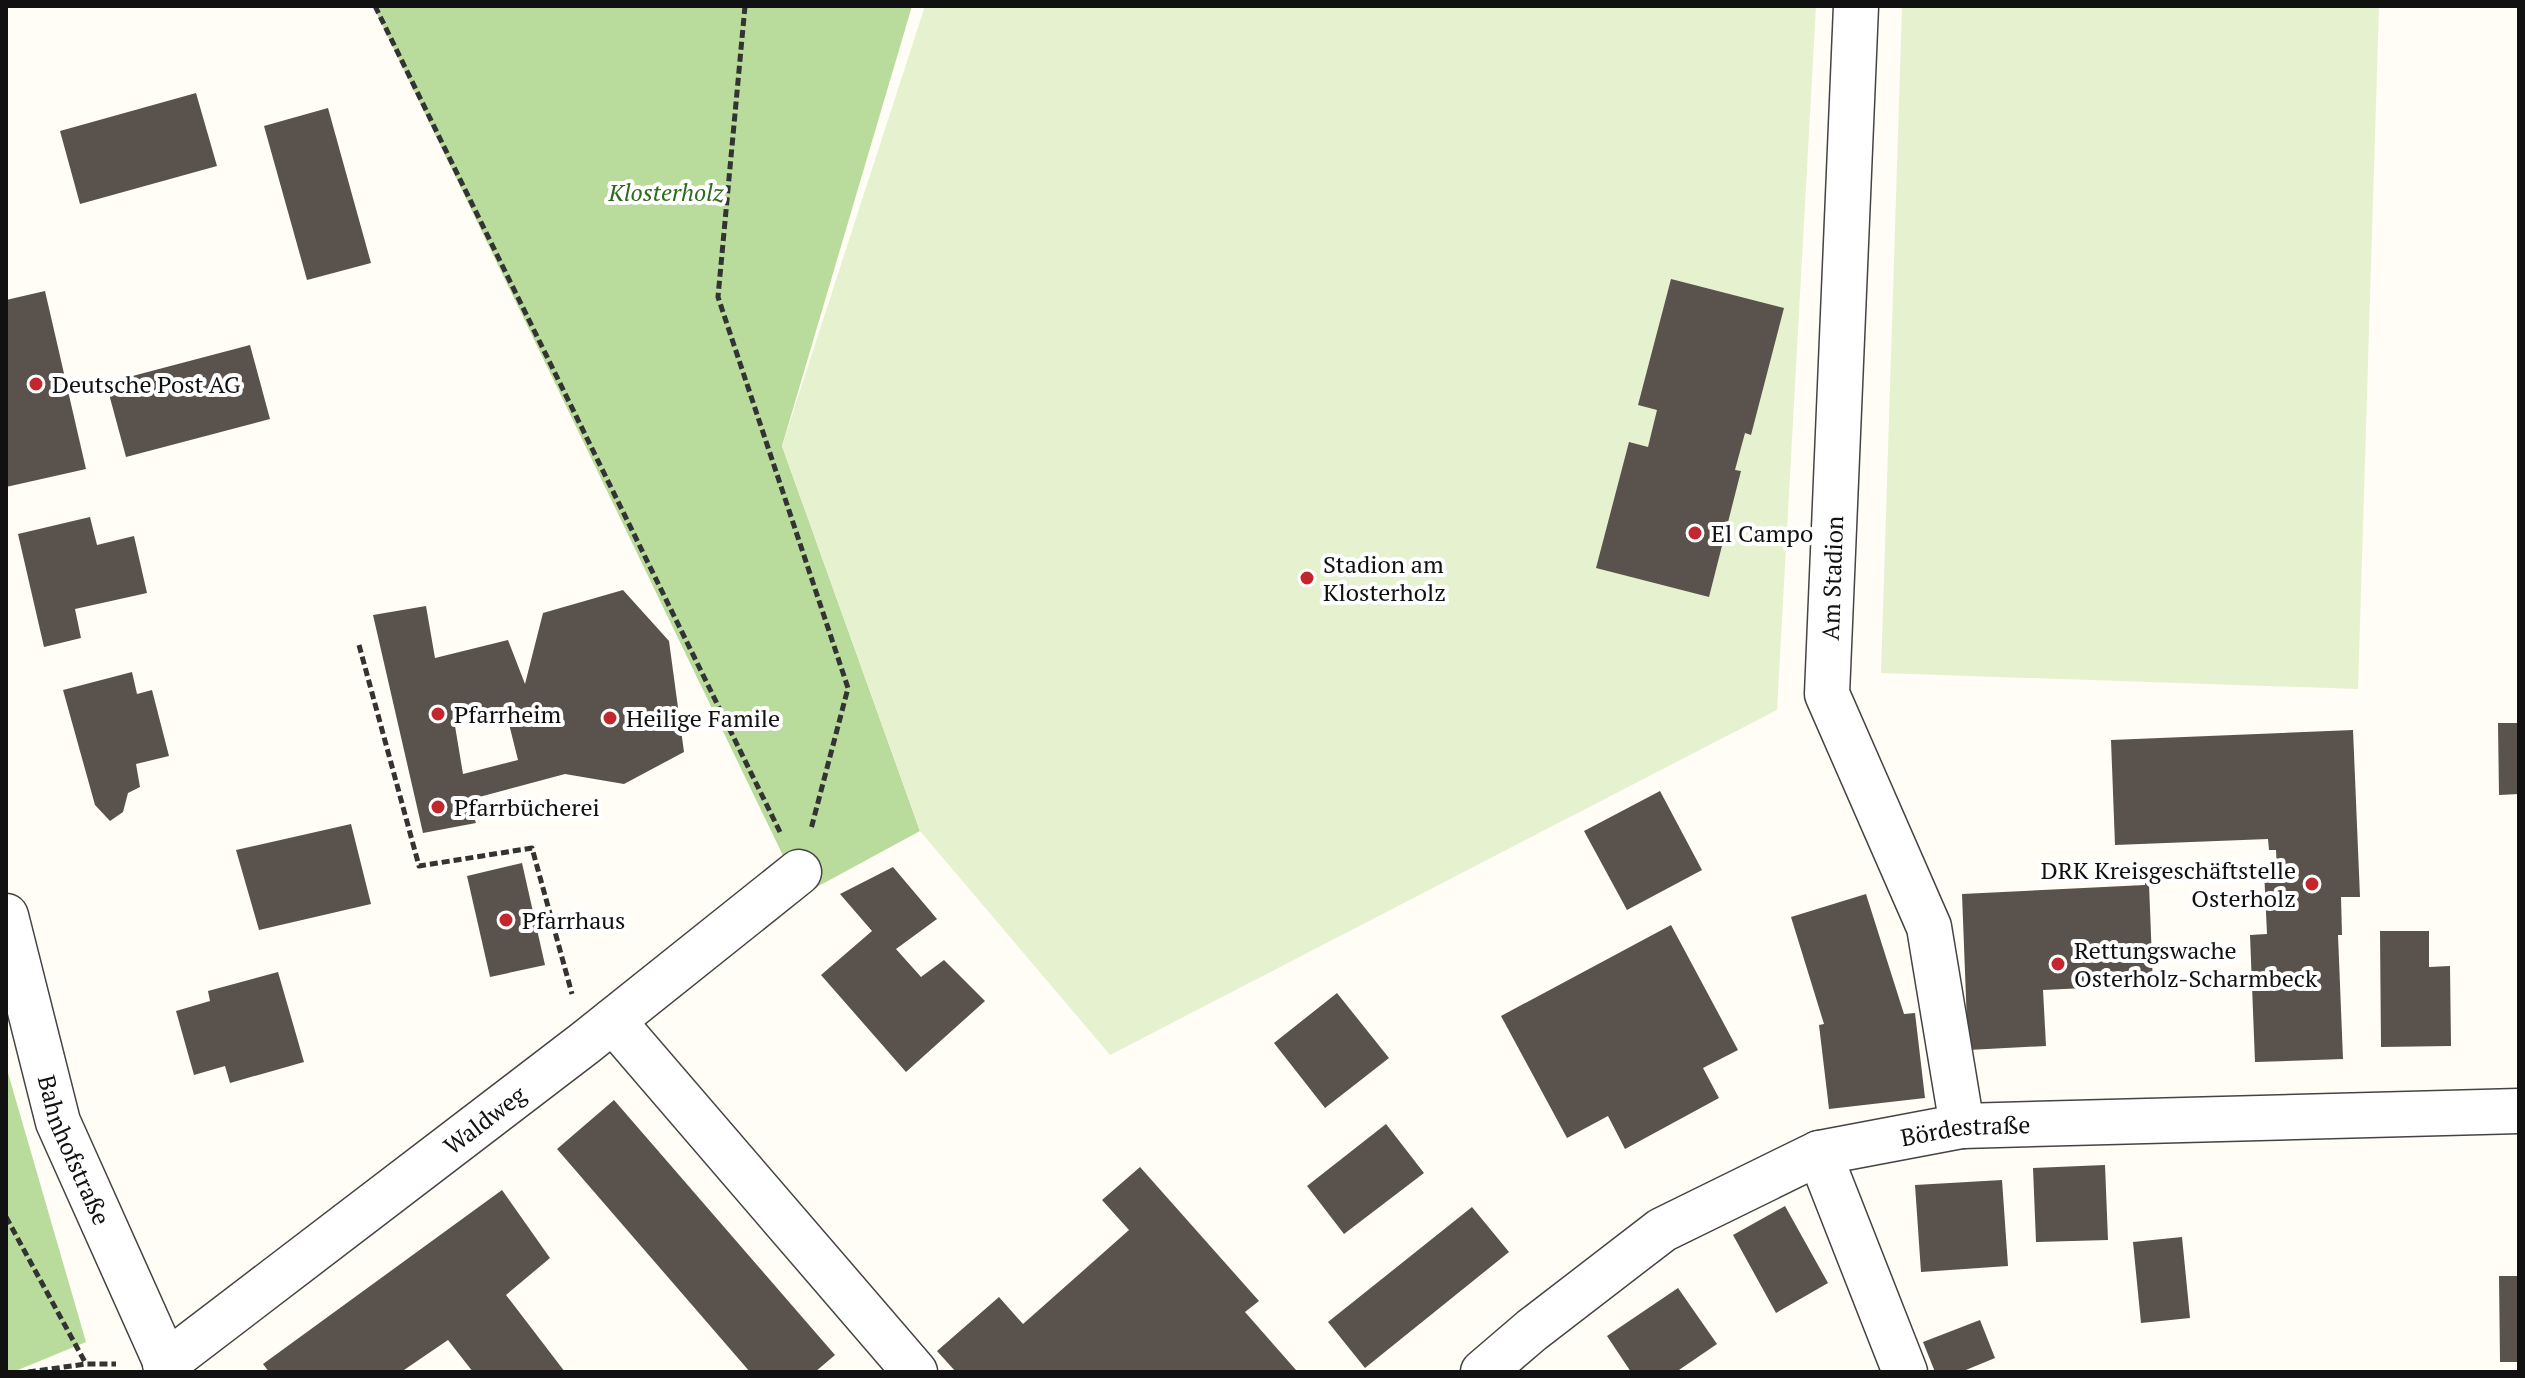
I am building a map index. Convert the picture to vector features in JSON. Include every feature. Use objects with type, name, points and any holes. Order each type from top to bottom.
[{"type":"street","name":"Am Stadion","points":[[1856,6],[1827,694],[1929,927],[1962,1126]]},
{"type":"street","name":"Waldweg","points":[[167,1368],[799,872]]},
{"type":"street","name":"Bahnhofstraße","points":[[6,916],[58,1122],[167,1368]]},
{"type":"street","points":[[599,1032],[915,1372]]},
{"type":"street","name":"Bördestraße","points":[[1483,1372],[1532,1330],[1662,1230],[1819,1153],[1962,1126],[2519,1111]]},
{"type":"street","points":[[1819,1153],[1905,1372]]},
{"type":"path","points":[[375,6],[799,872]]},
{"type":"path","points":[[745,6],[718,297],[848,688],[799,872]]},
{"type":"path","points":[[359,645],[419,866],[532,848],[599,1032]]},
{"type":"path","points":[[6,1217],[86,1364]]},
{"type":"path","points":[[28,1372],[86,1364],[167,1368]]},
{"type":"green space","name":"Klosterholz","points":[[373,6],[912,6],[782,446],[920,831],[802,895]]},
{"type":"green space","name":"Stadion am Klosterholz","points":[[925,6],[1816,6],[1777,710],[1110,1055],[920,831],[782,446]]},
{"type":"green space","points":[[1902,6],[2379,6],[2358,689],[1881,673]]},
{"type":"green space","points":[[6,1066],[86,1342],[13,1372],[6,1372]]},
{"type":"building","points":[[196,93],[217,166],[80,204],[60,131]]},
{"type":"building","points":[[328,108],[371,263],[307,280],[264,126]]},
{"type":"building","points":[[1671,279],[1784,308],[1751,435],[1745,433],[1735,470],[1741,471],[1709,597],[1596,568],[1629,442],[1648,447],[1657,410],[1638,405]]},
{"type":"building","name":"Deutsche Post AG","points":[[45,291],[86,469],[6,487],[6,300]]},
{"type":"building","points":[[250,345],[270,419],[126,457],[106,383]]},
{"type":"building","points":[[90,517],[97,545],[134,536],[147,593],[75,609],[81,638],[44,647],[18,534]]},
{"type":"building","points":[[623,590],[669,641],[684,752],[624,784],[565,774],[468,800],[476,823],[423,833],[373,615],[426,606],[435,658],[508,640],[525,684],[543,613]],"holes":[[[505,708],[518,760],[463,774],[454,720]]]},
{"type":"building","points":[[132,672],[137,694],[152,690],[169,756],[136,764],[140,787],[128,793],[123,812],[110,821],[95,805],[63,690]]},
{"type":"building","points":[[2498,723],[2519,723],[2519,794],[2499,795]]},
{"type":"building","name":"DRK Kreisgeschäftstelle Osterholz","points":[[2353,730],[2360,897],[2341,897],[2342,935],[2338,935],[2343,1059],[2255,1062],[2250,935],[2267,934],[2264,870],[2277,870],[2276,850],[2269,850],[2268,839],[2115,845],[2111,740]]},
{"type":"building","points":[[1660,791],[1702,870],[1627,910],[1584,831]]},
{"type":"building","points":[[351,824],[371,904],[259,930],[236,850]]},
{"type":"building","name":"Pfarrhaus","points":[[522,863],[545,965],[490,977],[467,876]]},
{"type":"building","points":[[893,867],[937,919],[896,949],[921,977],[944,960],[985,1001],[906,1072],[821,975],[872,931],[840,894]]},
{"type":"building","name":"Rettungswache Osterholz-Scharmbeck","points":[[2149,884],[2153,986],[2043,990],[2046,1046],[1968,1050],[1962,894]]},
{"type":"building","points":[[1866,894],[1904,1014],[1915,1013],[1925,1098],[1829,1109],[1819,1025],[1824,1024],[1791,917]]},
{"type":"building","points":[[1671,925],[1738,1050],[1703,1068],[1719,1098],[1625,1149],[1608,1116],[1567,1138],[1501,1016]]},
{"type":"building","points":[[2380,931],[2429,931],[2429,967],[2450,966],[2451,1046],[2381,1047]]},
{"type":"building","points":[[278,972],[304,1062],[230,1083],[225,1066],[194,1075],[176,1011],[210,1001],[208,991]]},
{"type":"building","points":[[1337,993],[1389,1058],[1325,1108],[1274,1043]]},
{"type":"building","points":[[614,1100],[835,1355],[815,1372],[750,1372],[557,1149]]},
{"type":"building","points":[[1386,1124],[1424,1173],[1344,1234],[1307,1186]]},
{"type":"building","points":[[2105,1165],[2108,1240],[2036,1242],[2033,1168]]},
{"type":"building","points":[[1140,1167],[1259,1301],[1245,1312],[1296,1370],[956,1372],[937,1351],[999,1297],[1023,1324],[1129,1230],[1102,1200]]},
{"type":"building","points":[[2002,1180],[2008,1266],[1921,1272],[1915,1185]]},
{"type":"building","points":[[502,1190],[550,1258],[506,1295],[565,1372],[473,1372],[448,1340],[401,1372],[269,1372],[263,1364]]},
{"type":"building","points":[[1785,1206],[1828,1283],[1776,1313],[1733,1235]]},
{"type":"building","points":[[1472,1207],[1509,1252],[1365,1368],[1328,1322]]},
{"type":"building","points":[[2182,1237],[2190,1318],[2141,1323],[2133,1242]]},
{"type":"building","points":[[2499,1276],[2519,1276],[2519,1362],[2500,1362]]},
{"type":"building","points":[[1678,1288],[1717,1344],[1676,1372],[1631,1372],[1607,1336]]},
{"type":"building","points":[[1980,1320],[1995,1358],[1961,1372],[1935,1372],[1923,1342]]},
{"type":"place","name":"Deutsche Post AG","points":[[36,384]]},
{"type":"place","name":"El Campo","points":[[1695,533]]},
{"type":"place","name":"Stadion am Klosterholz","points":[[1307,578]]},
{"type":"place","name":"Pfarrheim","points":[[438,714]]},
{"type":"place","name":"Heilige Famile","points":[[610,718]]},
{"type":"place","name":"Pfarrbücherei","points":[[438,807]]},
{"type":"place","name":"DRK Kreisgeschäftstelle Osterholz","points":[[2312,884]]},
{"type":"place","name":"Pfarrhaus","points":[[506,920]]},
{"type":"place","name":"Rettungswache Osterholz-Scharmbeck","points":[[2058,964]]}]
